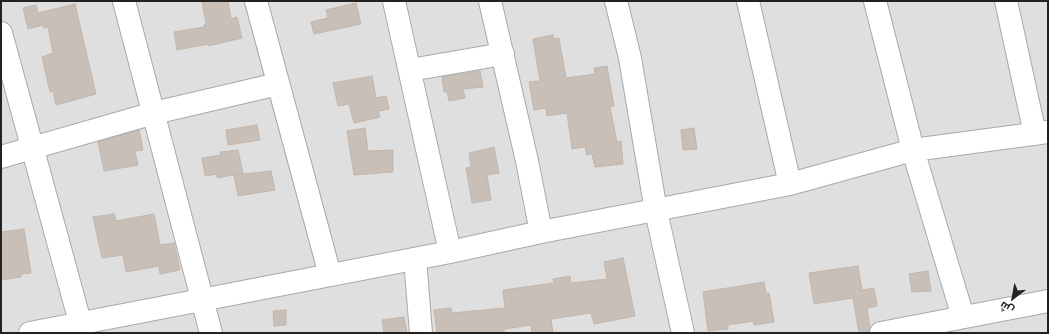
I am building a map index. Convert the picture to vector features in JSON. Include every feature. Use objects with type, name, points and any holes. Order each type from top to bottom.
[{"type":"street","points":[[124,1],[211,333]]},
{"type":"street","points":[[256,1],[330,275]]},
{"type":"street","points":[[394,1],[450,252]]},
{"type":"street","points":[[490,1],[527,161],[541,232]]},
{"type":"street","points":[[616,1],[630,58],[656,211],[683,333]]},
{"type":"street","points":[[748,1],[790,184]]},
{"type":"street","points":[[876,1],[913,150],[963,317]]},
{"type":"street","points":[[37,332],[80,322],[415,259],[541,232],[790,184],[913,150],[1041,133],[1006,1]]},
{"type":"street","points":[[1,33],[80,322]]},
{"type":"street","points":[[410,70],[502,54]]},
{"type":"street","points":[[1,157],[154,113],[278,84]]},
{"type":"street","points":[[415,259],[421,333]]},
{"type":"street","points":[[881,333],[1048,301]]},
{"type":"shaded area","points":[[1,1],[1048,1],[1048,333],[1,333]]},
{"type":"building","points":[[202,1],[228,1],[231,19],[237,17],[242,38],[208,46],[208,44],[177,50],[174,32],[204,27],[206,24]]},
{"type":"building","points":[[356,3],[361,24],[314,34],[311,22],[328,18],[326,10]]},
{"type":"building","points":[[75,4],[96,94],[56,105],[53,91],[50,92],[42,57],[53,53],[48,27],[44,28],[43,25],[28,29],[23,8],[36,5],[38,13]]},
{"type":"building","points":[[553,35],[554,39],[559,38],[566,78],[595,74],[594,68],[607,66],[614,106],[610,107],[617,142],[621,141],[623,164],[595,167],[592,154],[587,155],[585,147],[572,149],[567,113],[547,116],[546,108],[534,110],[529,82],[540,81],[533,39]]},
{"type":"building","points":[[480,71],[483,87],[463,89],[465,98],[449,101],[447,92],[444,92],[442,77]]},
{"type":"building","points":[[372,76],[376,98],[386,96],[389,109],[378,111],[380,117],[354,123],[349,104],[338,106],[333,83]]},
{"type":"building","points":[[257,125],[260,140],[228,145],[226,130]]},
{"type":"building","points":[[365,128],[368,151],[393,150],[393,172],[354,175],[347,131]]},
{"type":"building","points":[[694,128],[697,149],[683,150],[681,130]]},
{"type":"building","points":[[139,130],[143,150],[135,151],[138,165],[104,171],[98,142]]},
{"type":"building","points":[[494,147],[499,173],[487,175],[491,200],[472,203],[466,168],[471,167],[469,153]]},
{"type":"building","points":[[238,150],[243,173],[217,178],[217,174],[205,176],[202,158],[221,155],[220,152]]},
{"type":"building","points":[[271,171],[275,190],[238,196],[234,175]]},
{"type":"building","points":[[114,214],[116,221],[154,214],[160,245],[174,243],[180,270],[160,274],[159,266],[126,272],[123,255],[102,258],[93,217]]},
{"type":"building","points":[[24,229],[31,273],[21,274],[21,277],[1,280],[1,232]]},
{"type":"building","points":[[623,258],[635,316],[594,324],[591,313],[551,319],[553,333],[532,333],[531,325],[504,329],[504,333],[437,333],[434,310],[451,308],[452,313],[505,308],[503,290],[554,283],[553,279],[570,276],[571,283],[607,279],[604,262]]},
{"type":"building","points":[[858,266],[862,290],[874,288],[877,306],[867,308],[870,328],[869,333],[859,333],[853,298],[814,304],[809,273]]},
{"type":"building","points":[[928,271],[931,291],[912,292],[909,274]]},
{"type":"building","points":[[764,282],[766,294],[769,293],[774,322],[754,325],[753,321],[728,325],[728,329],[708,331],[703,292]]},
{"type":"building","points":[[286,310],[286,325],[274,326],[273,311]]},
{"type":"building","points":[[404,317],[407,333],[384,333],[382,320]]}]
